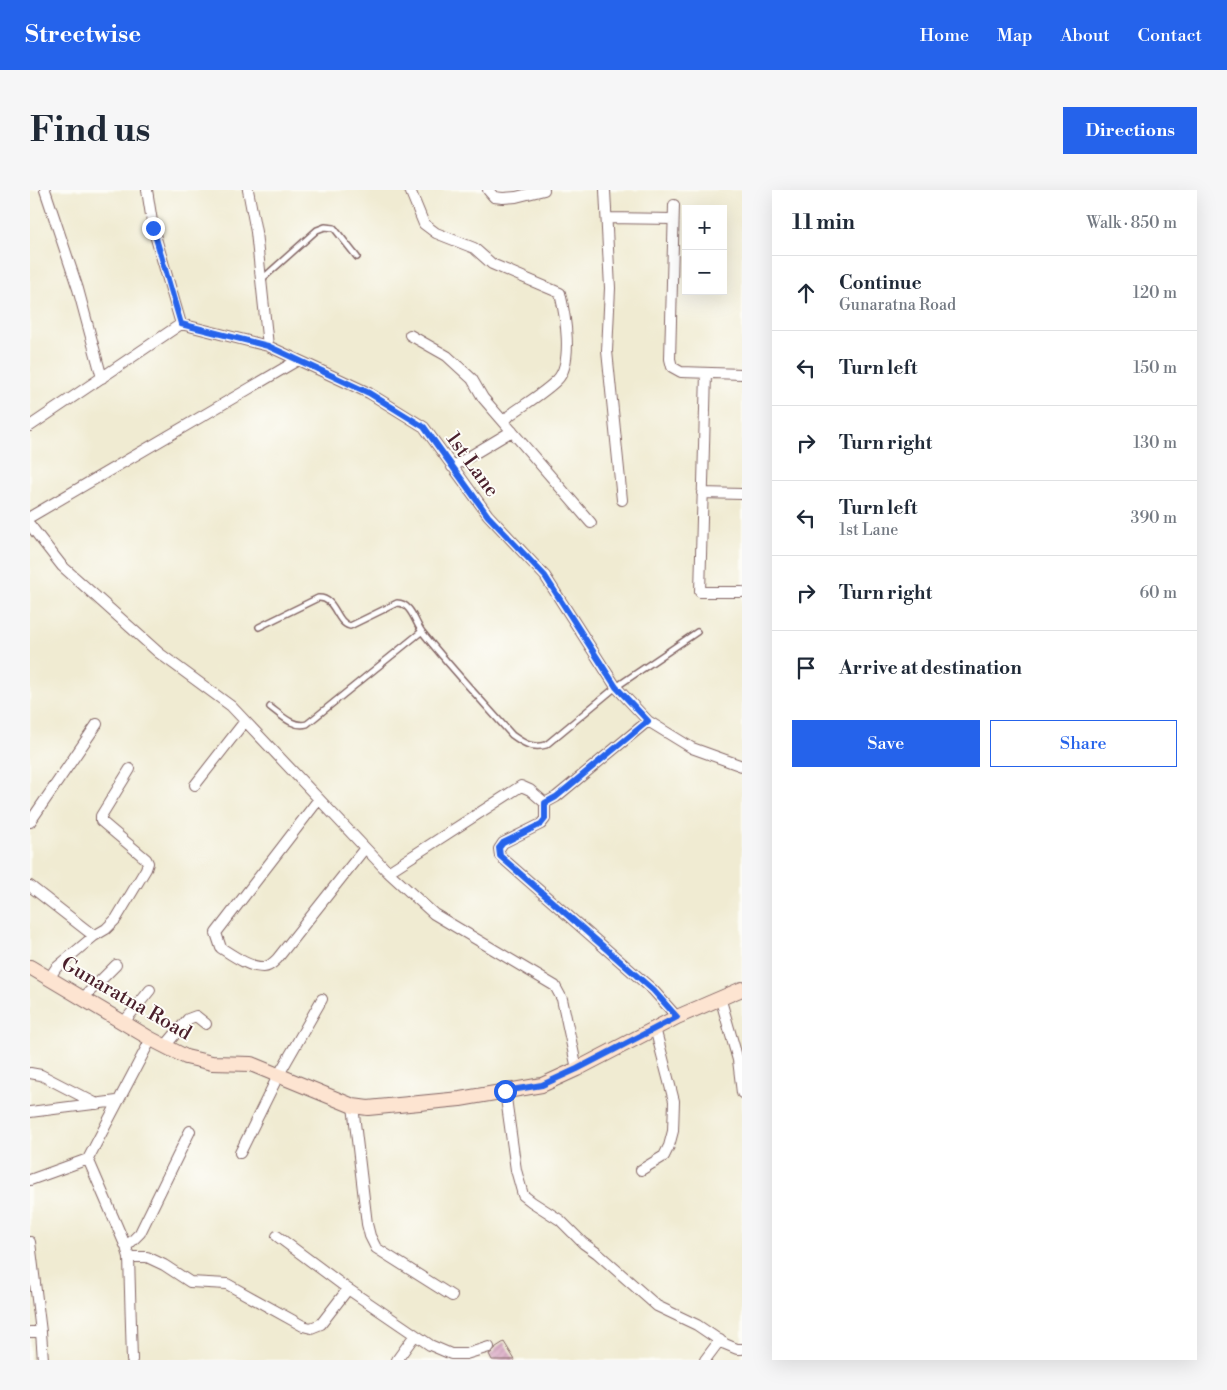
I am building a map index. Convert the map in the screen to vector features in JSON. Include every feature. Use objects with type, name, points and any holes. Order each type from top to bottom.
[{"type":"street","points":[[45,190],[78,289],[102,378]]},
{"type":"street","points":[[31,423],[102,378],[181,324],[153,228],[147,190]]},
{"type":"street","points":[[248,190],[256,232],[268,346]]},
{"type":"street","points":[[410,190],[424,224],[436,233],[474,248],[492,264],[560,293],[567,339],[565,363],[558,379],[510,415],[504,422]]},
{"type":"street","points":[[488,190],[494,197],[503,198],[544,190]]},
{"type":"street","points":[[606,190],[610,288],[607,351],[622,500]]},
{"type":"street","points":[[674,205],[670,359],[672,367],[681,372],[742,374]]},
{"type":"street","points":[[607,218],[673,219]]},
{"type":"street","name":"1st Lane","points":[[181,324],[268,346],[369,393],[424,427],[488,516],[545,576],[616,687],[648,721],[692,748],[742,766]]},
{"type":"street","points":[[410,335],[447,356],[466,372],[483,398],[591,523]]},
{"type":"street","points":[[30,517],[298,360]]},
{"type":"street","points":[[706,373],[700,592],[742,592]]},
{"type":"street","points":[[452,467],[512,431]]},
{"type":"street","points":[[702,493],[742,494]]},
{"type":"street","points":[[30,524],[62,566],[158,653],[231,706],[388,872],[434,914],[555,986],[562,998],[577,1069]]},
{"type":"street","points":[[195,785],[245,721]]},
{"type":"street","points":[[545,803],[556,797],[648,721]]},
{"type":"street","points":[[30,822],[97,724]]},
{"type":"street","points":[[50,977],[56,968],[116,919],[148,863],[146,859],[101,821],[101,816],[130,769]]},
{"type":"street","points":[[388,872],[521,786],[530,790],[545,803],[545,819],[541,824],[503,843],[499,848],[500,856],[653,990],[677,1017]]},
{"type":"street","points":[[318,799],[216,933],[221,948],[245,963],[264,967],[271,964],[277,959],[365,848]]},
{"type":"street","points":[[30,886],[94,936]]},
{"type":"street","points":[[83,998],[116,965]]},
{"type":"street","name":"Gunaratna Road","points":[[30,967],[186,1057],[212,1063],[252,1064],[353,1106],[368,1108],[460,1099],[542,1085],[577,1069],[654,1028],[720,997],[742,989]]},
{"type":"street","points":[[124,1022],[150,990]]},
{"type":"street","points":[[720,997],[738,1060],[742,1092]]},
{"type":"street","points":[[240,1153],[278,1076],[322,999]]},
{"type":"street","points":[[165,1046],[188,1019],[196,1016],[206,1024]]},
{"type":"street","points":[[641,1170],[664,1156],[669,1146],[672,1131],[674,1101],[654,1028]]},
{"type":"street","points":[[30,1180],[88,1159],[151,1038]]},
{"type":"street","points":[[30,1073],[41,1075],[96,1104]]},
{"type":"street","points":[[505,1091],[516,1170],[523,1195],[560,1220],[583,1244],[597,1253],[657,1306],[697,1325],[737,1349],[742,1349]]},
{"type":"street","points":[[30,1112],[117,1101]]},
{"type":"street","points":[[353,1106],[367,1224],[376,1248],[452,1296]]},
{"type":"street","points":[[128,1252],[140,1233],[190,1131]]},
{"type":"street","points":[[88,1159],[128,1252],[132,1360]]},
{"type":"street","points":[[277,1236],[348,1289],[430,1344],[451,1354],[466,1354],[489,1348]]},
{"type":"street","points":[[30,1242],[43,1360]]},
{"type":"street","points":[[128,1252],[164,1265],[190,1282],[227,1284],[303,1326],[311,1328],[321,1324],[348,1289]]},
{"type":"street","points":[[30,1332],[41,1332]]},
{"type":"street","points":[[398,1360],[415,1335]]},
{"type":"street","points":[[705,1360],[720,1340]]},
{"type":"lane","points":[[261,281],[317,230],[334,228],[357,257]]},
{"type":"lane","points":[[259,627],[318,598],[328,600],[344,622],[350,626],[397,603],[402,603],[408,607],[421,632],[512,735],[524,744],[534,746],[546,745],[616,687],[697,632]]},
{"type":"lane","points":[[270,707],[297,725],[307,724],[421,632]]},
{"type":"building","points":[[504,1342],[515,1360],[492,1360],[489,1354]]},
{"type":"route","points":[[153,228],[181,324],[268,346],[369,393],[424,427],[488,516],[545,576],[616,687],[648,721],[556,797],[545,803],[545,819],[541,824],[503,843],[499,848],[500,856],[653,990],[677,1017],[542,1085],[505,1091]]}]
